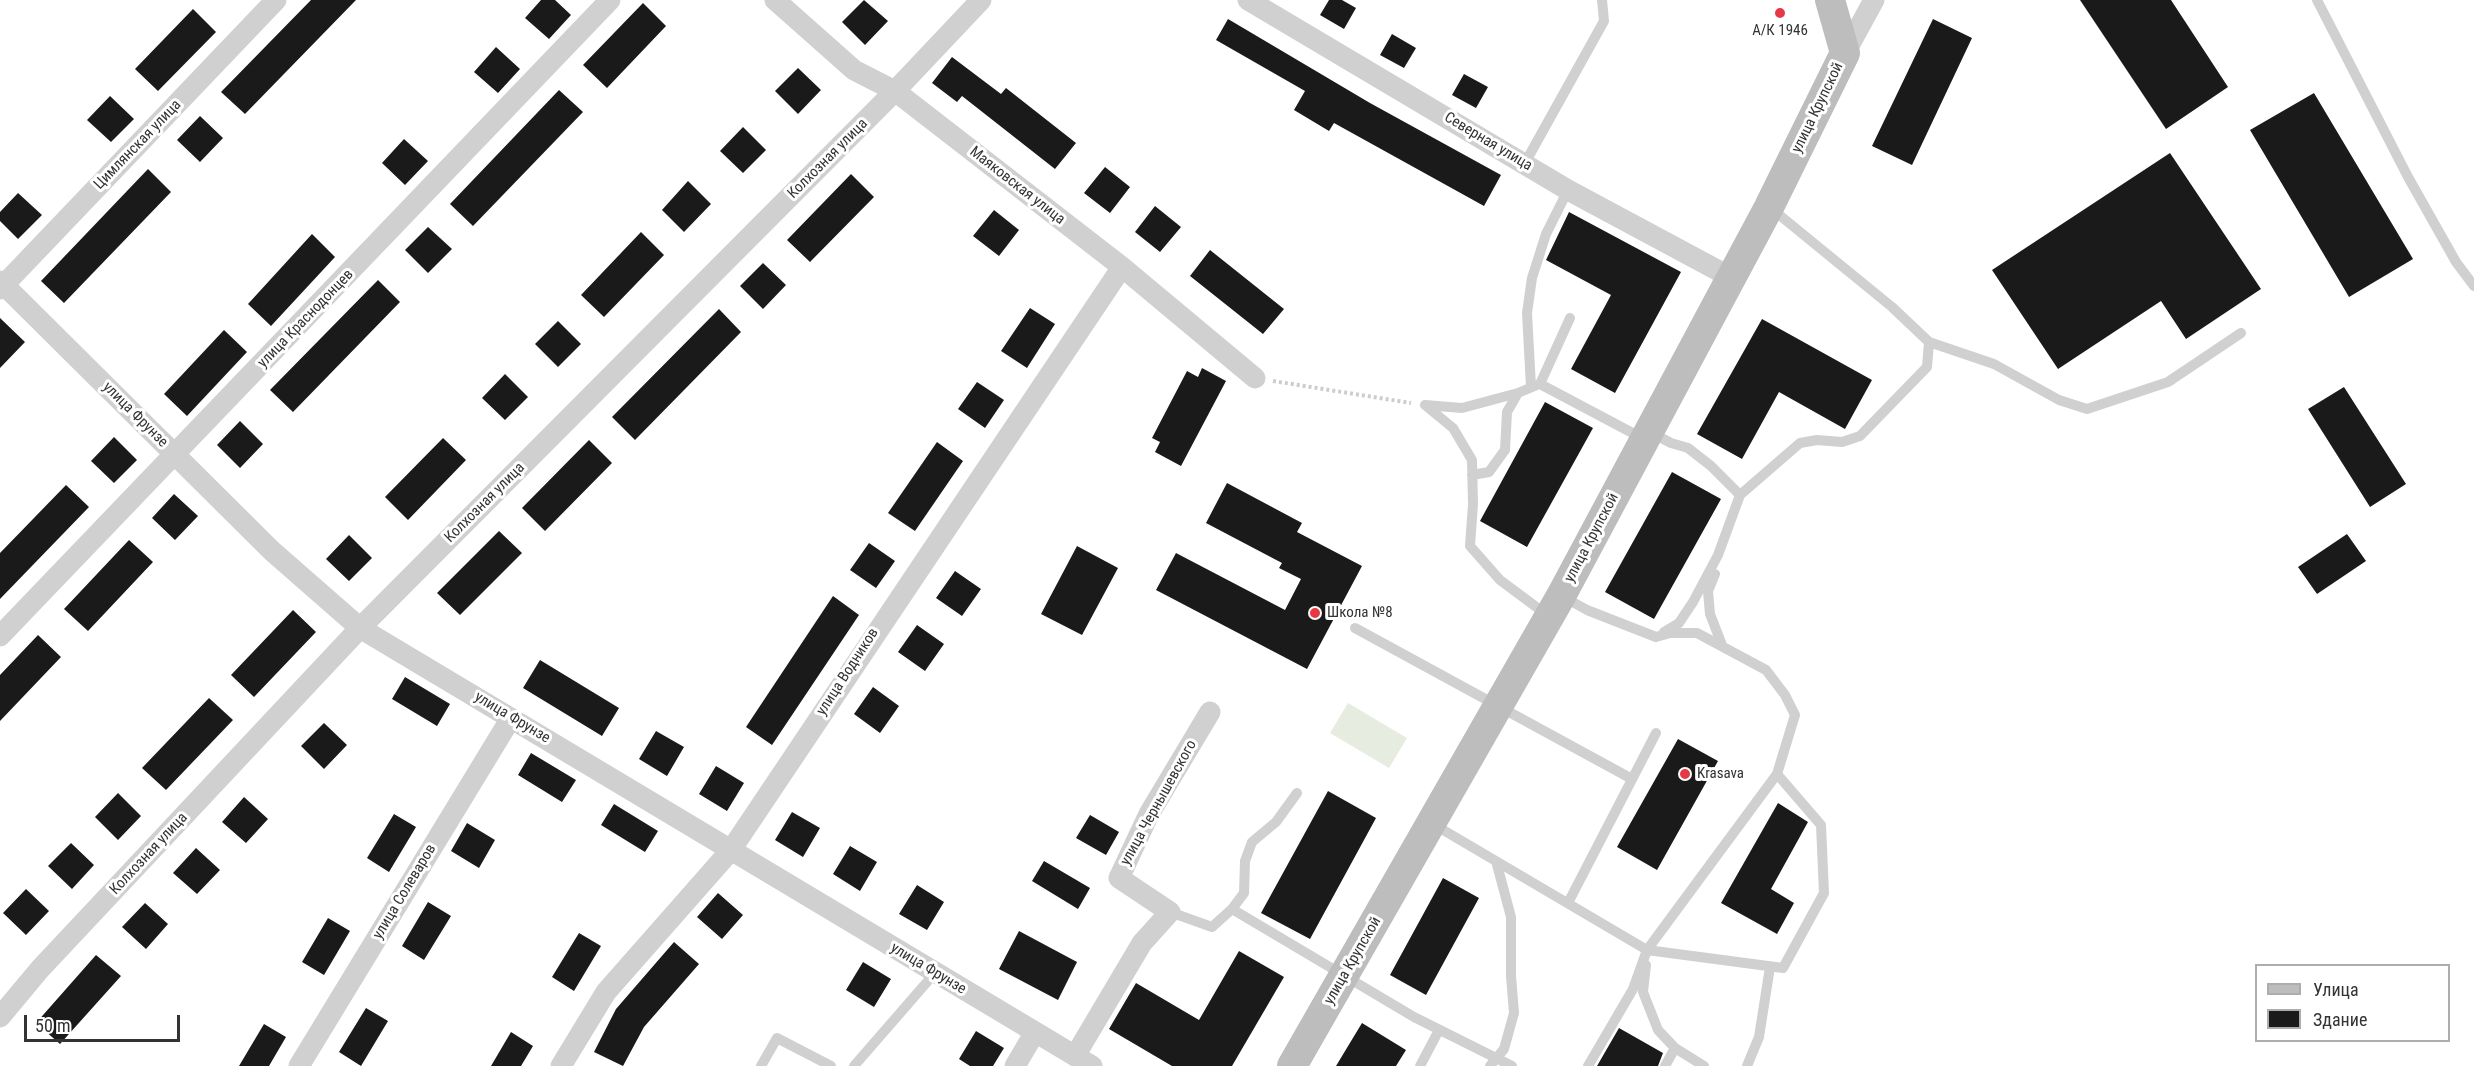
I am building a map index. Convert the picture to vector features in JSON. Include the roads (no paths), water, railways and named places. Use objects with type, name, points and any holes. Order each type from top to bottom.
[{"type":"street","name":"Цимлянская улица","points":[[1,285],[276,0]]},
{"type":"street","name":"улица Краснодонцев","points":[[0,636],[176,456],[610,0]]},
{"type":"street","name":"Маяковская улица","points":[[775,0],[854,70],[895,91],[1122,267],[1255,378]]},
{"type":"street","name":"Колхозная улица","points":[[0,1017],[40,969],[360,628],[895,91],[981,0]]},
{"type":"street","name":"Северная улица","points":[[1248,0],[1568,190],[1732,278]]},
{"type":"street","points":[[1830,0],[1845,53]]},
{"type":"street","name":"улица Крупской","points":[[1292,1066],[1555,606],[1732,278],[1874,0]]},
{"type":"street","name":"улица Водников","points":[[561,1066],[606,992],[732,850],[1122,267]]},
{"type":"street","name":"улица Фрунзе","points":[[1,285],[272,551],[360,628],[732,850],[934,974],[1083,1061]]},
{"type":"street","name":"улица Чернышевского","points":[[1170,912],[1119,878],[1149,814],[1210,712]]},
{"type":"street","name":"улица Солеваров","points":[[299,1066],[511,717]]},
{"type":"street","points":[[1083,1061],[1142,943],[1170,912]]},
{"type":"street","points":[[1015,1066],[1035,1032]]},
{"type":"lane","points":[[1525,164],[1604,21],[1602,0]]},
{"type":"lane","points":[[2317,0],[2408,177],[2456,262],[2474,286]]},
{"type":"lane","points":[[1536,385],[1527,313],[1532,278],[1546,234],[1568,190]]},
{"type":"lane","points":[[1769,207],[1892,307],[1929,342],[1994,364],[2059,400],[2088,409],[2168,382],[2241,333]]},
{"type":"lane","points":[[1570,318],[1536,385],[1518,393],[1462,408],[1425,405],[1453,428],[1472,460],[1470,546],[1500,580],[1555,606],[1587,610],[1656,637],[1670,633],[1697,633],[1722,645],[1766,670],[1785,694],[1796,715],[1777,774],[1647,950],[1633,989],[1588,1066]]},
{"type":"lane","points":[[1656,637],[1679,623],[1708,574],[1740,495],[1800,443],[1817,440],[1842,442],[1860,436],[1927,366],[1929,342]]},
{"type":"lane","points":[[1536,385],[1647,435],[1688,448],[1711,466],[1740,495]]},
{"type":"lane","points":[[1472,475],[1489,471],[1505,450],[1507,412],[1518,393]]},
{"type":"lane","points":[[1722,645],[1710,614],[1708,591],[1723,539]]},
{"type":"lane","points":[[1355,628],[1632,779]]},
{"type":"lane","points":[[1568,903],[1656,733]]},
{"type":"lane","points":[[1432,824],[1647,950],[1783,968],[1824,893],[1821,825],[1777,774]]},
{"type":"lane","points":[[1170,912],[1212,927],[1232,909],[1244,892],[1245,861],[1252,842],[1276,822],[1297,793]]},
{"type":"lane","points":[[1493,1062],[1504,1049],[1514,1013],[1511,976],[1511,917],[1496,861]]},
{"type":"lane","points":[[1232,909],[1493,1062],[1512,1066]]},
{"type":"lane","points":[[1647,950],[1643,992],[1658,1030],[1675,1048],[1704,1066]]},
{"type":"lane","points":[[1747,1066],[1759,1036],[1770,967]]},
{"type":"lane","points":[[854,1066],[934,974]]},
{"type":"lane","points":[[1420,1066],[1439,1030]]},
{"type":"lane","points":[[761,1066],[777,1038],[831,1066]]},
{"type":"lane","points":[[1665,1066],[1675,1048]]},
{"type":"place","name":"А/К 1946","points":[[1780,13]]},
{"type":"place","name":"Школа №8","points":[[1315,613]]},
{"type":"place","name":"Krasava","points":[[1685,774]]}]
